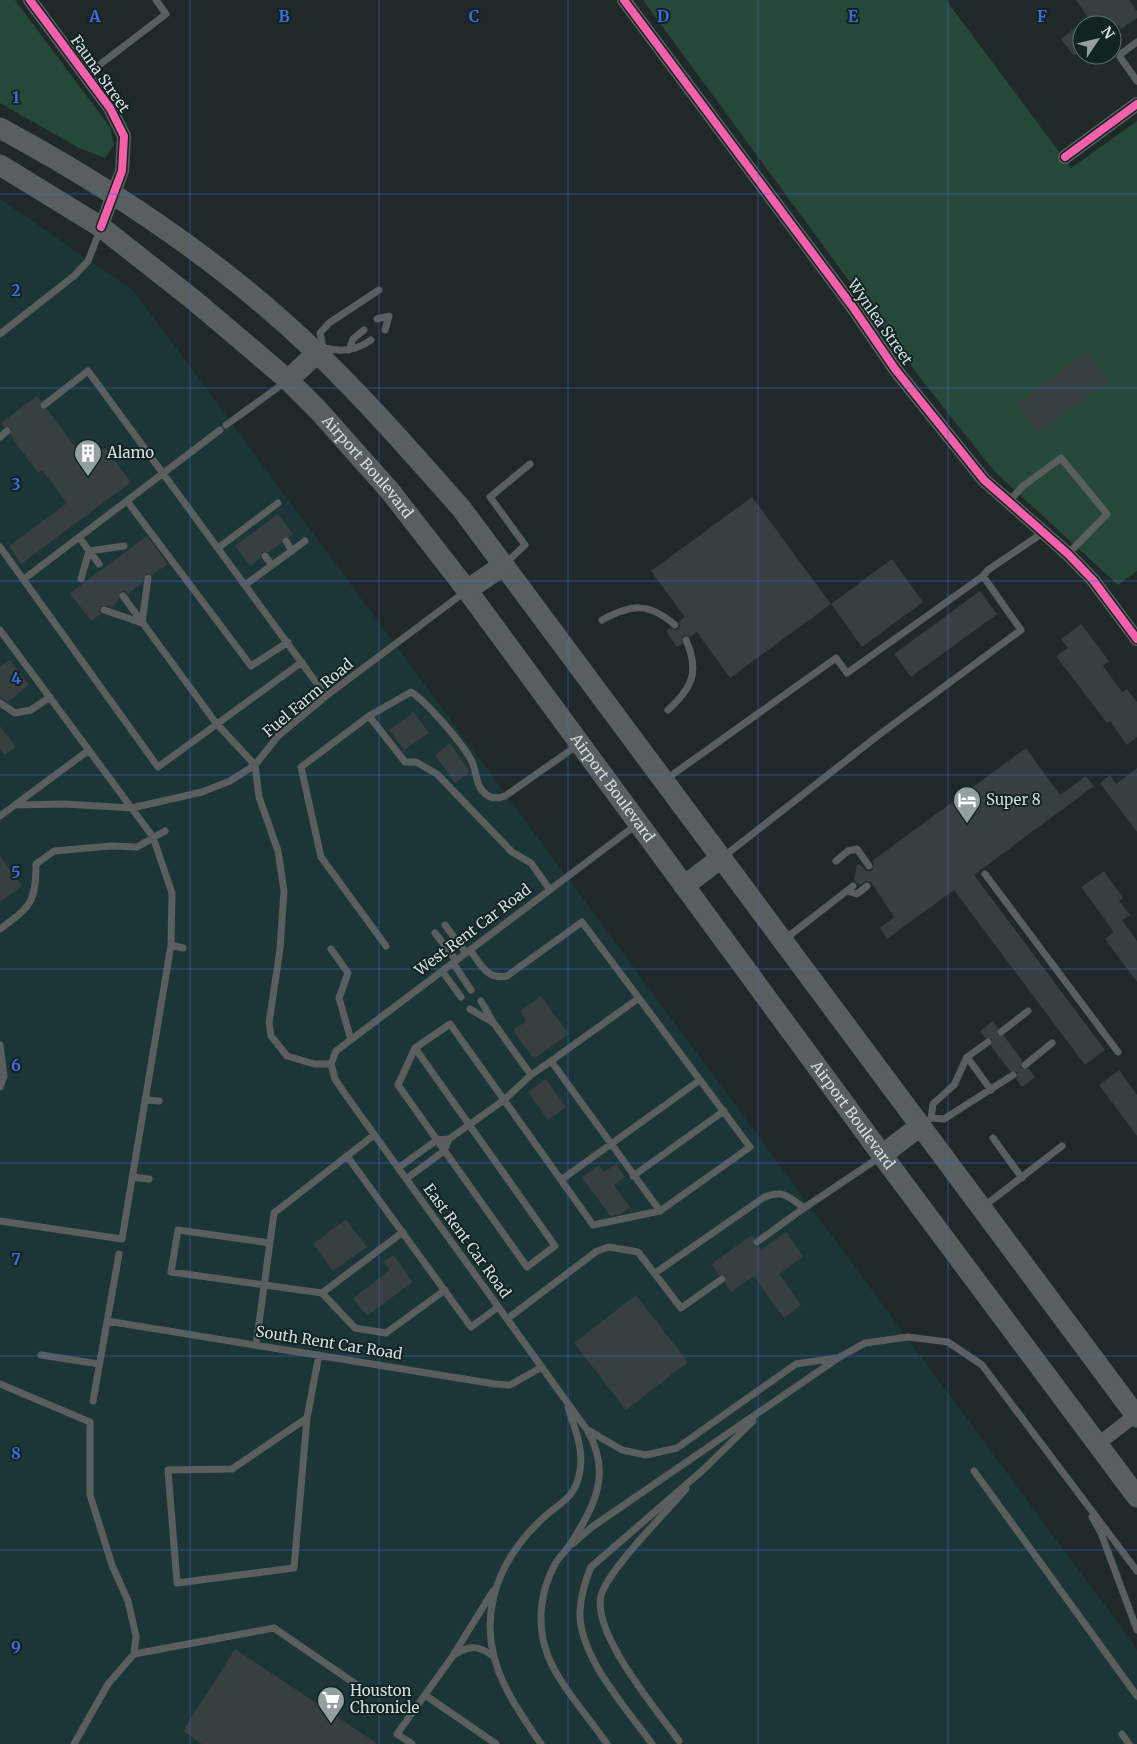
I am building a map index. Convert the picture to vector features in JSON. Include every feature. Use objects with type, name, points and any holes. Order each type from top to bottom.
[{"type":"main road","points":[[0,128],[55,157],[115,195],[251,294],[320,350],[455,501],[783,941],[926,1122],[981,1208],[1137,1415]]},
{"type":"main road","name":"Airport Boulevard","points":[[0,165],[101,227],[195,300],[288,380],[318,410],[390,491],[467,590],[882,1155],[1137,1497]]},
{"type":"main road","points":[[288,380],[320,350]]},
{"type":"main road","points":[[467,590],[504,565]]},
{"type":"main road","points":[[684,886],[721,858]]},
{"type":"main road","points":[[882,1155],[926,1122]]},
{"type":"street","name":"Fauna Street","points":[[30,0],[110,108],[124,136],[122,171],[115,195],[101,227]]},
{"type":"street","name":"Wynlea Street","points":[[624,0],[847,298],[895,369],[984,480],[1068,554],[1093,580],[1137,639]]},
{"type":"street","points":[[1065,157],[1137,104]]},
{"type":"street","points":[[1098,1444],[1137,1415]]},
{"type":"lane","points":[[86,76],[166,14],[156,0]]},
{"type":"lane","points":[[1137,42],[1122,53],[1120,57],[1137,81]]},
{"type":"lane","points":[[0,334],[74,276],[88,261],[101,227]]},
{"type":"lane","points":[[371,340],[360,348],[320,350],[320,333],[329,323],[379,290]]},
{"type":"lane","points":[[377,320],[389,316],[385,330]]},
{"type":"lane","points":[[349,350],[353,339],[364,330]]},
{"type":"lane","points":[[44,405],[88,372],[326,696]]},
{"type":"lane","points":[[226,425],[288,380]]},
{"type":"lane","points":[[24,579],[220,430]]},
{"type":"lane","points":[[0,437],[7,432]]},
{"type":"lane","points":[[1009,501],[1023,486],[1060,458],[1106,509],[1108,514],[1068,554]]},
{"type":"lane","points":[[504,565],[525,545],[490,497],[530,464]]},
{"type":"lane","points":[[127,500],[251,666],[288,642]]},
{"type":"lane","points":[[218,548],[267,516],[278,503]]},
{"type":"lane","points":[[663,782],[836,658],[847,673],[984,576],[988,570],[1044,532]]},
{"type":"lane","points":[[79,537],[99,564]]},
{"type":"lane","points":[[286,541],[292,550]]},
{"type":"lane","points":[[246,585],[305,541]]},
{"type":"lane","points":[[89,551],[124,546]]},
{"type":"lane","points":[[0,547],[158,767],[302,662]]},
{"type":"lane","points":[[81,579],[89,551]]},
{"type":"lane","points":[[265,556],[272,565]]},
{"type":"lane","points":[[721,858],[880,734],[1021,630],[984,576]]},
{"type":"lane","points":[[142,623],[148,578]]},
{"type":"lane","name":"Fuel Farm Road","points":[[15,805],[64,804],[132,808],[202,792],[230,781],[255,765],[278,736],[326,696],[467,590]]},
{"type":"lane","points":[[123,596],[216,724],[255,765],[259,797],[278,851],[284,892],[280,949],[268,1023],[270,1036],[278,1047],[293,1059],[314,1064],[331,1064]]},
{"type":"lane","points":[[602,620],[624,608],[646,609],[664,616],[675,625]]},
{"type":"lane","points":[[104,610],[142,623]]},
{"type":"lane","points":[[0,1221],[122,1239],[171,945],[172,893],[153,837],[1,633]]},
{"type":"lane","points":[[668,710],[683,697],[690,684],[694,668],[692,653],[686,640]]},
{"type":"lane","points":[[386,946],[321,857],[301,767],[369,716],[404,694],[411,692],[420,697],[448,729],[472,763],[476,782],[487,796],[497,798],[506,796],[580,743]]},
{"type":"lane","points":[[0,702],[15,713],[31,710],[50,697]]},
{"type":"lane","points":[[369,716],[405,762],[416,762],[437,774],[512,852],[531,863],[550,890]]},
{"type":"lane","points":[[1,814],[90,750]]},
{"type":"lane","name":"West Rent Car Road","points":[[331,1064],[336,1051],[638,823]]},
{"type":"lane","points":[[0,929],[28,907],[36,890],[36,864],[54,851],[94,847],[137,847],[165,831]]},
{"type":"lane","points":[[836,861],[848,851],[857,849],[869,866]]},
{"type":"lane","points":[[985,874],[1118,1052]]},
{"type":"lane","points":[[783,941],[853,886]]},
{"type":"lane","points":[[847,891],[857,894],[867,886]]},
{"type":"lane","points":[[415,1048],[555,1246],[527,1266],[398,1085],[415,1048],[450,1024],[593,1225],[660,1211],[750,1146],[582,922],[507,976],[498,978],[489,976],[445,925]]},
{"type":"lane","points":[[435,933],[471,990]]},
{"type":"lane","points":[[171,945],[183,948]]},
{"type":"lane","points":[[330,949],[348,973],[339,998],[351,1040]]},
{"type":"lane","points":[[442,971],[461,997]]},
{"type":"lane","points":[[406,1179],[444,1151],[449,1139],[504,1100],[531,1075],[639,998]]},
{"type":"lane","points":[[481,1001],[492,1022],[531,1075]]},
{"type":"lane","points":[[470,1009],[492,1022]]},
{"type":"lane","points":[[1000,1032],[1028,1011]]},
{"type":"lane","points":[[926,1122],[933,1104],[954,1086],[967,1057],[988,1042]]},
{"type":"lane","points":[[1025,1064],[1052,1043]]},
{"type":"lane","points":[[0,1045],[4,1076],[0,1086]]},
{"type":"lane","points":[[967,1057],[991,1090]]},
{"type":"lane","points":[[551,1061],[660,1211]]},
{"type":"lane","name":"East Rent Car Road","points":[[331,1064],[335,1079],[374,1135],[587,1430]]},
{"type":"lane","points":[[926,1122],[944,1118],[1013,1075]]},
{"type":"lane","points":[[561,1180],[700,1080]]},
{"type":"lane","points":[[146,1100],[159,1101]]},
{"type":"lane","points":[[633,1176],[724,1111]]},
{"type":"lane","points":[[256,1345],[274,1213],[374,1135]]},
{"type":"lane","points":[[993,1138],[1022,1178]]},
{"type":"lane","points":[[398,1168],[437,1140],[449,1139]]},
{"type":"lane","points":[[981,1208],[1062,1146]]},
{"type":"lane","points":[[757,1242],[882,1155]]},
{"type":"lane","points":[[347,1156],[472,1327],[498,1307]]},
{"type":"lane","points":[[132,1177],[149,1179]]},
{"type":"lane","points":[[655,1274],[762,1198],[774,1193],[787,1195],[804,1208]]},
{"type":"lane","points":[[270,1243],[178,1230],[171,1272],[322,1293],[355,1328],[386,1333],[445,1290]]},
{"type":"lane","points":[[322,1293],[403,1232]]},
{"type":"lane","points":[[507,1319],[597,1251],[609,1247],[638,1252],[681,1308],[722,1279]]},
{"type":"lane","points":[[93,1402],[119,1254]]},
{"type":"lane","name":"South Rent Car Road","points":[[107,1321],[495,1384],[510,1385],[542,1367]]},
{"type":"lane","points":[[568,1547],[592,1527],[838,1358],[864,1343],[908,1337],[948,1342],[982,1365],[1137,1571]]},
{"type":"lane","points":[[41,1355],[99,1364]]},
{"type":"lane","points":[[307,1418],[232,1469],[168,1470],[177,1583],[294,1568],[307,1418],[318,1355]]},
{"type":"lane","points":[[587,1430],[622,1450],[638,1454],[646,1455],[677,1448],[796,1364],[838,1358]]},
{"type":"lane","points":[[0,1384],[90,1422],[90,1496],[112,1565],[128,1601],[136,1636],[134,1654],[108,1684],[74,1744]]},
{"type":"lane","points":[[412,1744],[397,1734],[452,1657],[495,1588],[504,1566],[516,1547],[543,1518],[563,1504],[574,1489],[581,1470],[580,1453],[577,1434],[565,1400]]},
{"type":"lane","points":[[652,1744],[601,1672],[588,1650],[581,1630],[582,1590],[591,1567],[596,1562],[703,1470],[768,1407]]},
{"type":"lane","points":[[587,1430],[597,1446],[601,1466],[598,1489],[587,1514],[568,1547],[555,1563],[542,1598],[540,1616],[548,1656],[557,1674],[607,1744]]},
{"type":"lane","points":[[679,1741],[616,1652],[605,1631],[600,1611],[601,1595],[611,1576],[703,1470]]},
{"type":"lane","points":[[974,1471],[1137,1696]]},
{"type":"lane","points":[[1077,1490],[1101,1533],[1137,1630]]},
{"type":"lane","points":[[495,1588],[490,1638],[494,1656],[504,1685],[541,1744]]},
{"type":"lane","points":[[134,1654],[274,1628],[357,1685]]},
{"type":"lane","points":[[452,1657],[467,1647],[480,1647],[494,1656]]},
{"type":"lane","points":[[424,1696],[496,1744]]},
{"type":"lane","points":[[1122,1734],[1130,1744]]},
{"type":"shaded area","points":[[0,199],[134,291],[1137,1649],[1137,1744],[0,1744]]},
{"type":"green space","points":[[0,0],[15,0],[110,127],[114,145],[105,158],[79,148],[0,103]]},
{"type":"green space","points":[[643,0],[946,0],[1071,168],[1137,121],[1137,571],[1118,585],[995,472],[924,383]]},
{"type":"building","points":[[1076,0],[1129,0],[1137,11],[1137,18],[1122,28],[1122,15],[1086,15]]},
{"type":"building","points":[[1072,31],[1072,53],[1061,39]]},
{"type":"building","points":[[1088,351],[1109,381],[1038,433],[1016,404]]},
{"type":"building","name":"Alamo","points":[[37,396],[41,401],[40,408],[47,409],[86,462],[105,448],[131,482],[21,564],[9,546],[67,503],[42,470],[38,473],[10,435],[11,428],[4,427],[1,423]]},
{"type":"building","points":[[752,497],[831,604],[730,678],[697,632],[690,637],[682,636],[682,644],[677,647],[666,631],[670,628],[677,630],[680,626],[679,622],[685,617],[651,571]]},
{"type":"building","points":[[278,514],[293,534],[289,537],[283,537],[281,543],[269,552],[262,552],[260,558],[250,566],[235,546]]},
{"type":"building","points":[[147,536],[168,564],[152,575],[146,573],[142,583],[128,594],[125,591],[120,592],[119,600],[111,607],[101,606],[99,611],[101,614],[91,621],[70,593]]},
{"type":"building","points":[[892,559],[923,602],[862,647],[831,604]]},
{"type":"building","points":[[980,591],[997,614],[911,677],[894,654]]},
{"type":"building","points":[[1081,624],[1109,661],[1103,666],[1122,692],[1127,689],[1137,702],[1137,737],[1127,745],[1110,721],[1107,723],[1056,656],[1068,648],[1061,639]]},
{"type":"building","points":[[10,660],[29,685],[8,702],[0,698],[0,667]]},
{"type":"building","points":[[414,712],[429,733],[404,750],[389,730]]},
{"type":"building","points":[[0,726],[16,747],[5,755],[0,749]]},
{"type":"building","points":[[450,743],[470,772],[455,783],[435,755]]},
{"type":"building","points":[[1026,748],[1060,795],[1086,776],[1094,786],[974,875],[1105,1050],[1085,1065],[954,890],[887,939],[880,928],[894,917],[871,882],[866,881],[860,885],[854,881],[857,864],[867,871],[872,871],[874,866],[872,861]]},
{"type":"building","points":[[1137,768],[1137,832],[1100,783],[1110,775],[1116,784]]},
{"type":"building","points":[[0,856],[22,886],[0,902]]},
{"type":"building","points":[[1104,871],[1123,898],[1119,901],[1130,915],[1122,920],[1137,941],[1137,982],[1105,939],[1114,932],[1081,887]]},
{"type":"building","points":[[541,996],[569,1034],[534,1059],[513,1030],[526,1021],[520,1011]]},
{"type":"building","points":[[993,1021],[998,1028],[997,1035],[1004,1036],[1022,1060],[1021,1068],[1029,1069],[1035,1077],[1022,1087],[1016,1079],[1017,1072],[1010,1071],[991,1046],[992,1039],[985,1038],[980,1031]]},
{"type":"building","points":[[1119,1070],[1137,1095],[1137,1136],[1099,1085]]},
{"type":"building","points":[[546,1079],[566,1107],[548,1120],[528,1092]]},
{"type":"building","points":[[616,1164],[625,1177],[614,1185],[630,1207],[621,1214],[610,1216],[582,1177],[599,1165],[604,1172]]},
{"type":"building","points":[[346,1219],[367,1247],[333,1271],[313,1244]]},
{"type":"building","points":[[786,1232],[803,1257],[779,1274],[801,1305],[784,1318],[754,1276],[731,1292],[725,1283],[726,1276],[719,1275],[711,1264],[752,1235],[754,1238],[753,1245],[762,1249]]},
{"type":"building","points":[[393,1255],[413,1282],[367,1316],[353,1298],[390,1270],[383,1262]]},
{"type":"building","points":[[636,1295],[688,1362],[626,1410],[574,1343]]},
{"type":"building","points":[[235,1649],[378,1744],[202,1744],[183,1731]]},
{"type":"cycle path","points":[[30,0],[110,108],[124,136],[122,171],[101,227]]},
{"type":"cycle path","points":[[624,0],[852,306],[895,369],[984,480],[1068,554],[1093,580],[1137,639]]},
{"type":"cycle path","points":[[1065,157],[1137,104]]},
{"type":"place","name":"Alamo","points":[[88,477]]},
{"type":"place","name":"Super 8","points":[[967,824]]},
{"type":"place","name":"Houston Chronicle","points":[[331,1724]]}]
